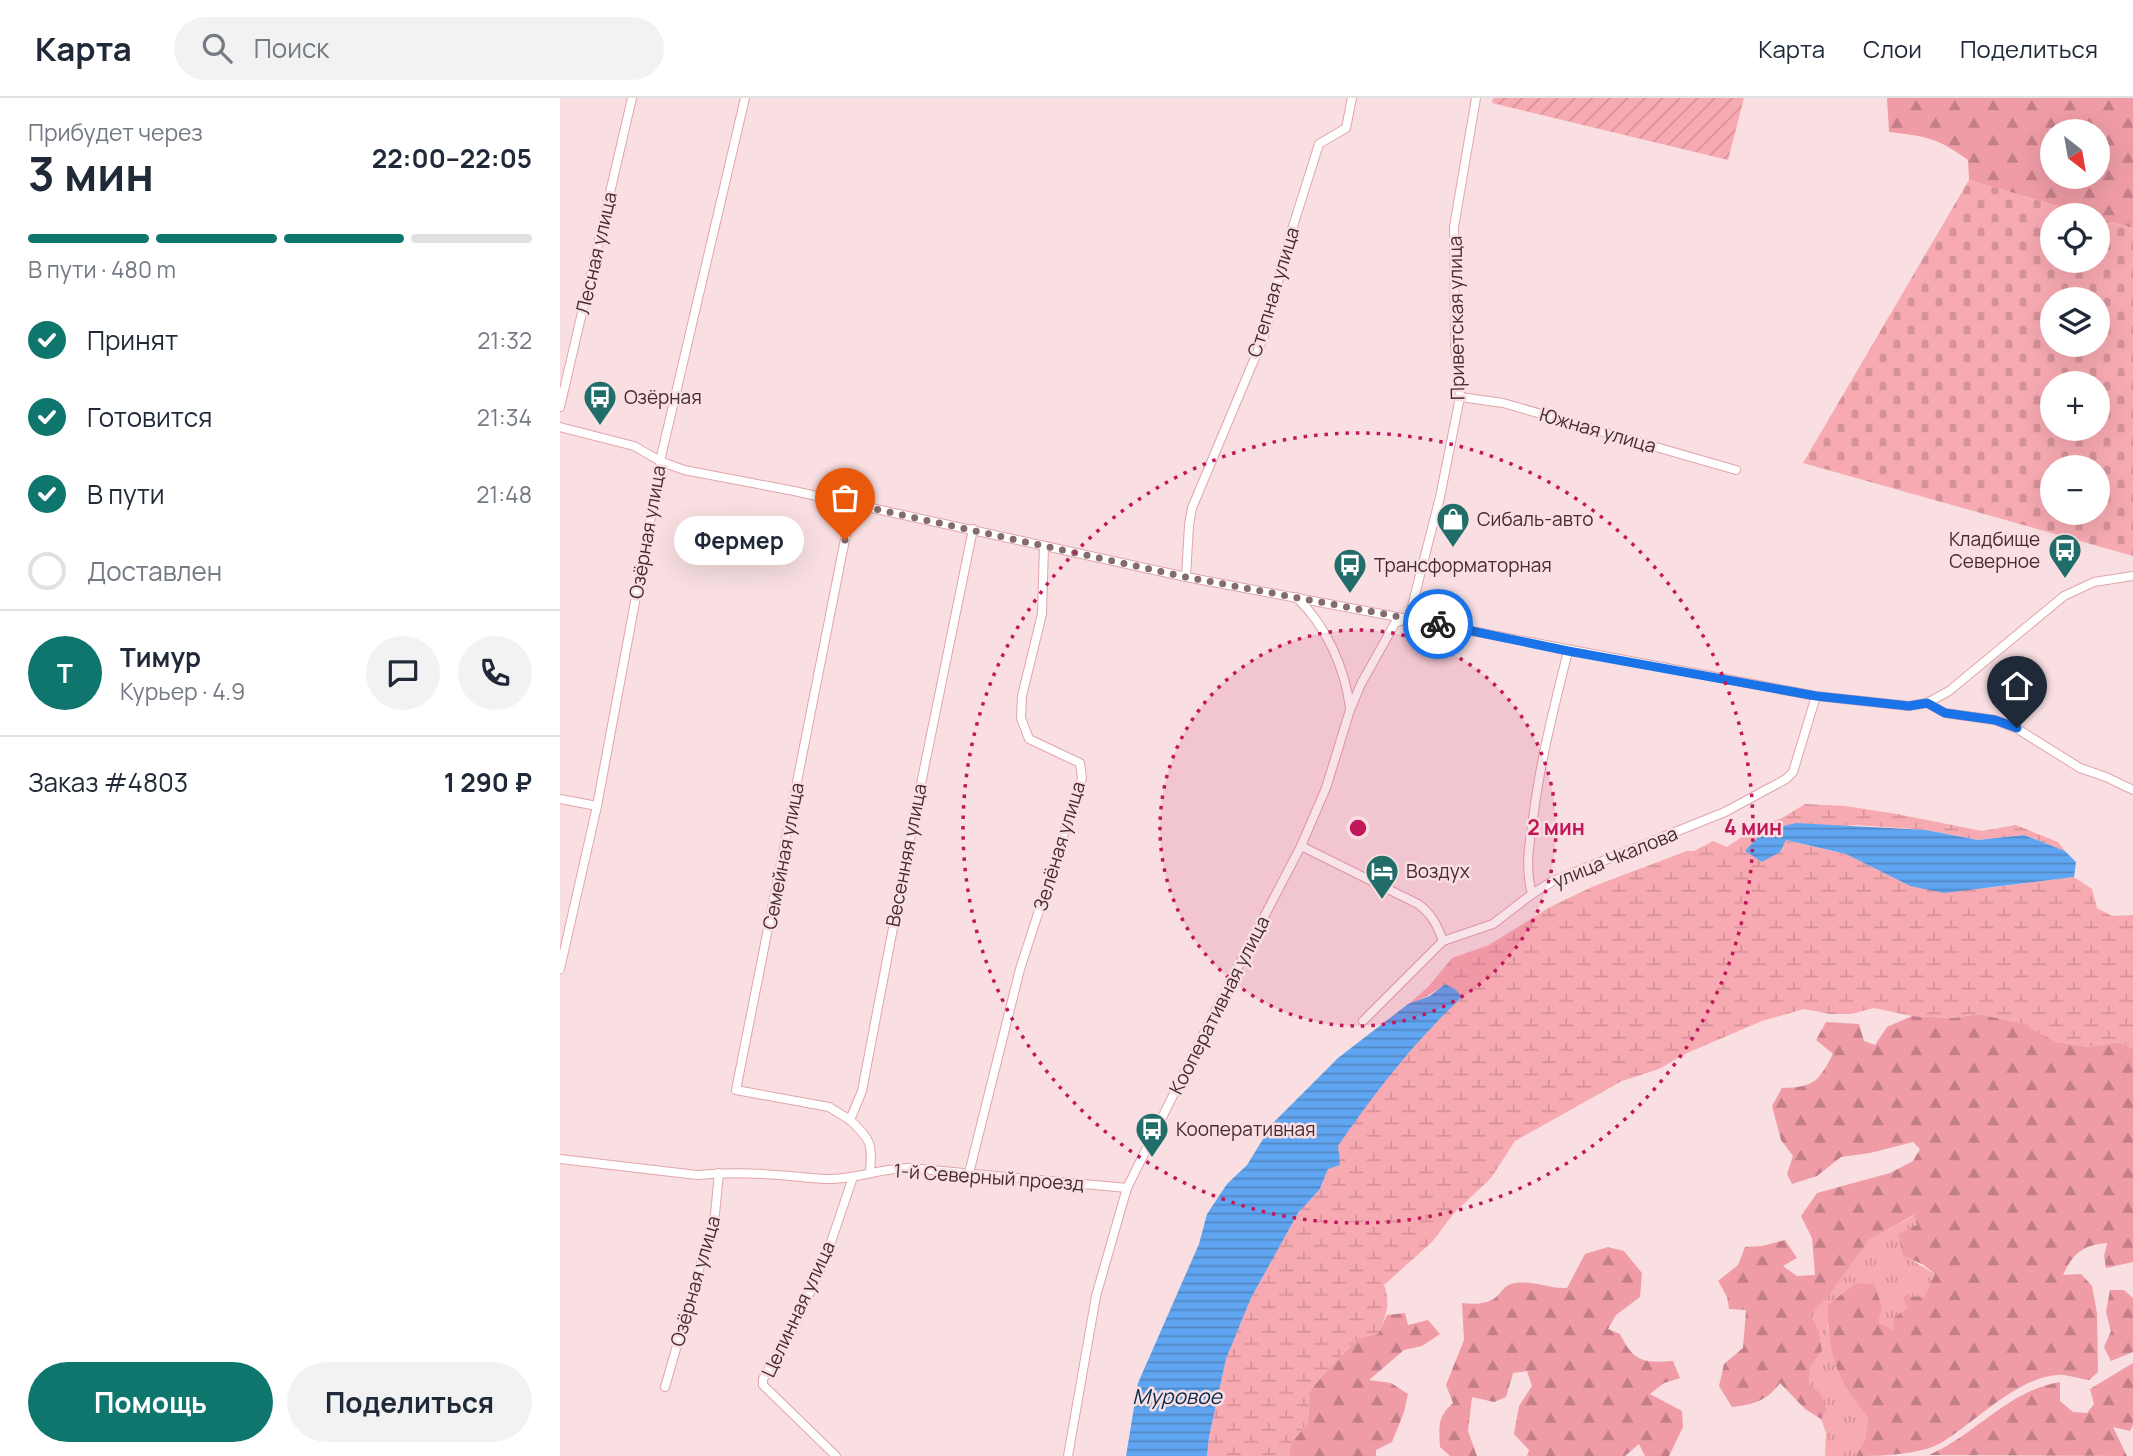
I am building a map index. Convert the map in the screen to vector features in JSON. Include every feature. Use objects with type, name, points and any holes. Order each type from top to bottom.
[{"type":"street","name":"Лесная улица","points":[[560,407],[632,98]]},
{"type":"street","name":"Озёрная улица","points":[[560,969],[597,806],[650,516],[660,482],[660,461],[745,98]]},
{"type":"street","name":"Степная улица","points":[[1186,577],[1192,508],[1264,336],[1289,239],[1319,144],[1346,128],[1352,98]]},
{"type":"street","name":"Приветская улица","points":[[1409,618],[1440,497],[1460,397],[1455,346],[1454,227],[1476,98]]},
{"type":"street","name":"Южная улица","points":[[1460,397],[1503,403],[1735,470]]},
{"type":"street","points":[[560,427],[634,446],[660,461],[684,470],[973,529],[1186,577],[1816,696],[1909,706],[1927,703],[1949,691],[2064,596],[2095,582],[2133,576]]},
{"type":"street","name":"Семейная улица","points":[[850,1120],[829,1107],[736,1090],[852,504]]},
{"type":"street","name":"Весенняя улица","points":[[850,1120],[862,1091],[910,836],[973,529]]},
{"type":"street","name":"Зелёная улица","points":[[969,1173],[1020,969],[1082,778],[1080,763],[1029,739],[1021,718],[1022,696],[1042,614],[1044,546]]},
{"type":"street","points":[[1296,597],[1311,611],[1324,630],[1342,673],[1350,710]]},
{"type":"street","name":"Кооперативная улица","points":[[1068,1456],[1096,1296],[1127,1188],[1301,846],[1326,788],[1350,710],[1361,684],[1395,623],[1409,618]]},
{"type":"street","points":[[1532,894],[1527,876],[1537,784],[1568,651]]},
{"type":"street","name":"улица Чкалова","points":[[1363,1021],[1443,942],[1493,924],[1553,881],[1726,812],[1776,786],[1793,772],[1816,696]]},
{"type":"street","points":[[1927,703],[1945,713],[1995,720],[2017,728],[2080,768],[2133,790]]},
{"type":"street","points":[[560,799],[597,806]]},
{"type":"street","points":[[1301,846],[1418,904],[1428,911],[1436,923],[1443,942]]},
{"type":"street","points":[[850,1120],[872,1147],[870,1173]]},
{"type":"street","name":"1-й Северный проезд","points":[[560,1158],[697,1175],[719,1173],[828,1179],[853,1177],[887,1168],[910,1168],[1127,1188]]},
{"type":"street","name":"Озёрная улица","points":[[665,1387],[715,1214],[719,1173]]},
{"type":"street","name":"Целинная улица","points":[[836,1456],[764,1385],[763,1379],[796,1323],[821,1268],[853,1177]]},
{"type":"green space","points":[[1493,98],[1744,98],[1728,160],[1492,103]]},
{"type":"green space","points":[[1887,98],[2133,98],[2133,228],[2110,221],[2110,203],[2047,203],[1969,180],[1968,160],[1948,147],[1922,137],[1889,132]]},
{"type":"green space","points":[[1969,180],[2047,203],[2040,203],[2040,273],[2110,273],[2110,221],[2133,228],[2133,556],[1803,463]]},
{"type":"green space","points":[[1805,804],[1845,806],[1982,831],[2016,825],[2058,842],[2065,851],[2024,835],[1978,840],[1926,830],[1857,825],[1764,831],[1780,852],[1785,840],[1846,854],[1910,886],[1987,888],[2074,877],[2092,889],[2097,908],[2112,916],[2133,915],[2133,1048],[2118,1042],[2089,1047],[2057,1042],[2021,1023],[1979,1014],[1953,1018],[1912,1016],[1874,1008],[1851,1014],[1830,1014],[1804,1009],[1762,1021],[1687,1053],[1659,1069],[1622,1081],[1515,1141],[1491,1178],[1454,1213],[1432,1242],[1384,1285],[1387,1310],[1378,1334],[1359,1338],[1309,1392],[1308,1423],[1291,1443],[1289,1456],[1207,1456],[1226,1359],[1251,1298],[1298,1213],[1320,1189],[1338,1146],[1375,1092],[1428,1029],[1462,997],[1445,984],[1394,1017],[1429,986],[1452,958],[1489,945],[1550,907],[1594,886],[1687,851],[1694,851],[1713,841],[1727,847],[1758,826],[1782,818]]},
{"type":"green space","points":[[1979,1014],[2021,1023],[2057,1042],[2089,1047],[2118,1042],[2133,1048],[2133,1262],[2106,1268],[2104,1256],[2107,1243],[2098,1244],[2079,1252],[2063,1275],[2081,1274],[2092,1286],[2097,1313],[2098,1372],[2089,1380],[2057,1375],[2027,1384],[1996,1403],[1954,1435],[1932,1447],[1899,1454],[1856,1456],[1865,1439],[1868,1418],[1849,1392],[1836,1366],[1829,1337],[1828,1305],[1856,1283],[1874,1284],[1882,1307],[1878,1322],[1894,1331],[1893,1319],[1907,1308],[1903,1296],[1924,1297],[1935,1274],[1922,1264],[1903,1256],[1898,1234],[1917,1225],[1914,1215],[1869,1240],[1828,1296],[1810,1314],[1819,1331],[1822,1351],[1810,1368],[1809,1384],[1820,1393],[1827,1411],[1821,1419],[1805,1409],[1780,1383],[1759,1401],[1732,1407],[1719,1386],[1724,1364],[1743,1348],[1746,1310],[1729,1309],[1727,1296],[1718,1281],[1738,1265],[1745,1247],[1785,1240],[1797,1258],[1783,1266],[1797,1276],[1815,1275],[1812,1238],[1801,1216],[1817,1193],[1890,1173],[1913,1161],[1920,1149],[1913,1142],[1841,1157],[1817,1176],[1792,1184],[1787,1174],[1793,1156],[1781,1140],[1772,1106],[1782,1088],[1809,1084],[1823,1071],[1833,1054],[1816,1040],[1826,1022],[1859,1024],[1864,1041],[1875,1045],[1887,1027],[1912,1016],[1953,1018]]},
{"type":"green space","points":[[1915,1215],[1917,1225],[1903,1255],[1935,1274],[1924,1297],[1907,1308],[1894,1332],[1878,1322],[1827,1325],[1840,1375],[1851,1396],[1868,1418],[1865,1439],[1856,1456],[1825,1456],[1826,1433],[1821,1419],[1827,1411],[1809,1385],[1810,1368],[1822,1351],[1819,1331],[1809,1314],[1828,1295],[1869,1240]]},
{"type":"green space","points":[[1608,1247],[1624,1251],[1642,1273],[1640,1297],[1616,1315],[1608,1329],[1620,1334],[1630,1350],[1640,1359],[1654,1362],[1673,1361],[1680,1378],[1664,1383],[1650,1394],[1682,1411],[1683,1427],[1669,1456],[1645,1456],[1639,1444],[1625,1456],[1527,1456],[1529,1450],[1514,1434],[1519,1406],[1532,1386],[1527,1371],[1513,1373],[1506,1397],[1494,1402],[1472,1397],[1468,1431],[1477,1456],[1450,1456],[1440,1447],[1439,1428],[1444,1413],[1453,1403],[1446,1385],[1464,1340],[1462,1303],[1487,1302],[1504,1288],[1518,1283],[1567,1288],[1585,1254]]},
{"type":"green space","points":[[2110,1290],[2124,1290],[2133,1298],[2133,1352],[2111,1361],[2104,1347],[2111,1331],[2106,1312]]},
{"type":"green space","points":[[1405,1313],[1408,1325],[1428,1320],[1440,1334],[1422,1346],[1404,1350],[1369,1380],[1391,1383],[1408,1394],[1392,1442],[1376,1450],[1376,1456],[1289,1456],[1291,1443],[1308,1423],[1309,1392],[1326,1371],[1359,1338],[1378,1334],[1387,1315]]},
{"type":"green space","points":[[2133,1363],[2133,1425],[2130,1431],[2113,1427],[2127,1456],[1929,1455],[2024,1394],[2041,1387],[2060,1382],[2060,1401],[2073,1412],[2087,1413],[2094,1404],[2090,1389]]},
{"type":"water","points":[[1796,823],[1926,830],[1978,840],[2024,835],[2065,851],[2076,862],[2074,877],[1944,893],[1910,886],[1846,854],[1786,840],[1780,852],[1762,862],[1745,851],[1764,831]]},
{"type":"water","name":"Муровое","points":[[1445,984],[1455,989],[1462,997],[1411,1050],[1352,1126],[1338,1146],[1340,1165],[1328,1169],[1320,1189],[1298,1213],[1251,1298],[1226,1359],[1207,1456],[1126,1456],[1138,1383],[1199,1244],[1207,1214],[1227,1184],[1247,1165],[1273,1123],[1338,1058],[1408,1004],[1430,996]]},
{"type":"way so far","points":[[845,540],[852,504],[1186,577],[1438,624]]},
{"type":"place","name":"Озёрная","points":[[600,427]]},
{"type":"place","name":"Фермер","points":[[845,540]]},
{"type":"place","name":"Сибаль-авто","points":[[1453,549]]},
{"type":"place","name":"Кладбище Северное","points":[[2065,580]]},
{"type":"place","name":"Трансформаторная","points":[[1350,595]]},
{"type":"place","name":"Воздух","points":[[1382,901]]},
{"type":"place","name":"Кооперативная","points":[[1152,1159]]},
{"type":"route","points":[[1438,624],[1568,651],[1816,696],[1909,706],[1927,703],[1945,713],[1995,720],[2017,728]]}]
